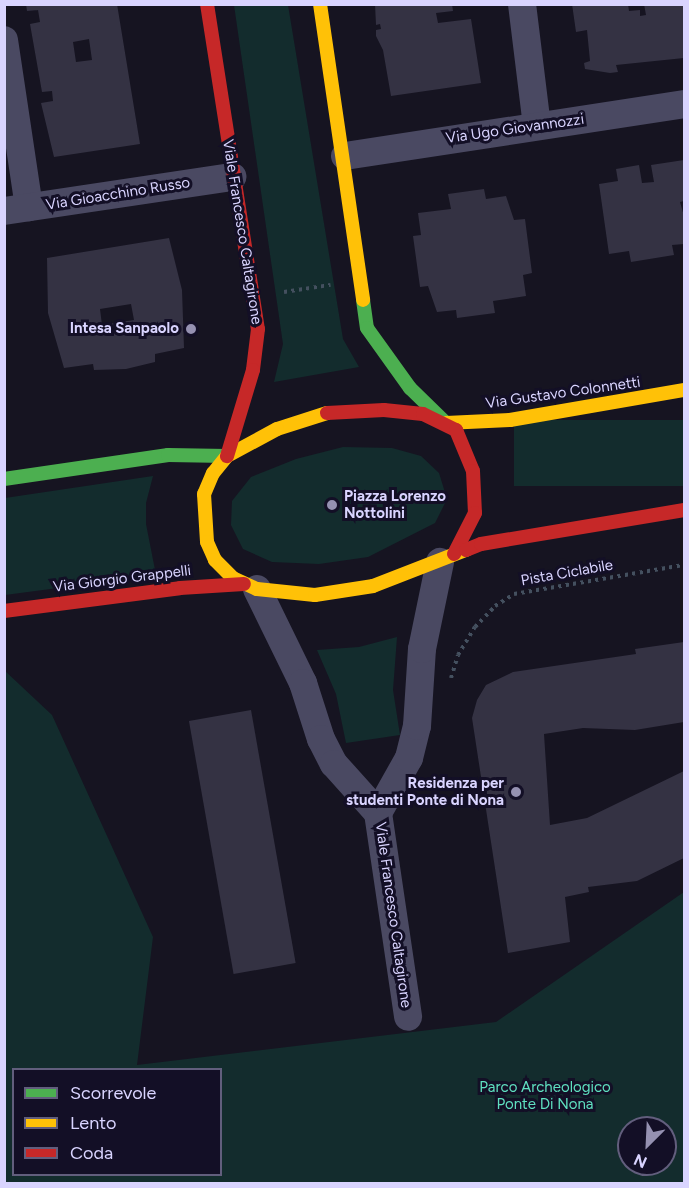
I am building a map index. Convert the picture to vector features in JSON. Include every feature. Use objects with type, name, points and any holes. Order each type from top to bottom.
[{"type":"street","name":"Viale Francesco Caltagirone","points":[[207,4],[232,177],[258,328],[253,370],[227,456]]},
{"type":"street","points":[[320,4],[345,156],[367,328],[410,388],[464,443],[474,488],[475,513],[447,558]]},
{"type":"street","points":[[522,4],[537,126]]},
{"type":"street","points":[[4,40],[17,209]]},
{"type":"street","name":"Via Ugo Giovannozzi","points":[[345,156],[684,104]]},
{"type":"street","name":"Via Gioacchino Russo","points":[[17,209],[232,177]]},
{"type":"street","name":"Via Gustavo Colonnetti","points":[[446,423],[510,420],[684,390]]},
{"type":"street","points":[[4,479],[168,455],[227,456],[277,429],[331,412],[384,410],[423,414],[446,423]]},
{"type":"street","points":[[227,456],[204,494],[207,542],[215,560],[251,586],[285,594],[345,594],[481,544],[684,510]]},
{"type":"street","name":"Viale Francesco Caltagirone","points":[[378,813],[409,758],[417,726],[422,649],[447,558]]},
{"type":"street","name":"Viale Francesco Caltagirone","points":[[251,586],[299,674],[321,739],[334,764],[378,813],[408,1017]]},
{"type":"street","name":"Via Giorgio Grappelli","points":[[4,611],[180,588],[251,586]]},
{"type":"path","points":[[277,293],[334,284]]},
{"type":"path","name":"Pista Ciclabile","points":[[449,687],[458,655],[475,627],[495,606],[514,594],[684,565]]},
{"type":"green space","points":[[234,5],[288,5],[343,339],[359,367],[274,382],[283,344]]},
{"type":"green space","points":[[514,420],[684,420],[684,486],[514,486]]},
{"type":"green space","points":[[343,447],[392,448],[421,456],[439,473],[447,499],[435,523],[368,557],[319,564],[272,562],[243,549],[231,525],[232,501],[251,477],[296,459]]},
{"type":"green space","points":[[153,476],[146,503],[146,524],[156,575],[5,595],[5,498]]},
{"type":"green space","points":[[397,637],[393,690],[400,735],[346,743],[336,694],[317,650],[359,647]]},
{"type":"green space","name":"Parco Archeologico Ponte Di Nona","points":[[4,670],[52,715],[153,937],[137,1065],[496,1022],[684,892],[684,1183],[5,1183]]},
{"type":"building","points":[[26,4],[117,4],[140,144],[54,157],[41,103],[53,101],[52,91],[42,92],[30,24],[40,22],[38,10],[27,11]],"holes":[[[89,39],[92,60],[76,62],[73,42]]]},
{"type":"building","points":[[375,4],[452,4],[453,11],[436,13],[438,23],[471,19],[481,83],[391,96],[383,50],[376,36],[376,30],[381,29],[380,24],[376,25]]},
{"type":"building","points":[[572,4],[628,4],[629,11],[640,10],[640,16],[646,15],[644,4],[684,4],[684,58],[616,65],[618,72],[610,73],[585,69],[584,63],[590,61],[587,30],[576,32]]},
{"type":"building","points":[[684,160],[684,201],[680,202],[684,216],[684,244],[672,245],[674,255],[631,262],[629,251],[609,254],[599,184],[618,181],[616,169],[639,165],[642,183],[654,182],[651,165]]},
{"type":"building","points":[[484,189],[486,199],[506,196],[514,220],[525,219],[532,273],[523,275],[526,296],[493,301],[495,313],[457,318],[456,310],[437,312],[428,286],[420,287],[413,236],[421,235],[418,213],[451,209],[448,194]]},
{"type":"building","points":[[169,238],[182,290],[184,348],[155,354],[155,362],[126,369],[94,370],[93,364],[64,368],[48,313],[47,258]],"holes":[[[131,304],[134,320],[102,325],[100,309]]]},
{"type":"building","name":"Residenza per studenti Ponte di Nona","points":[[684,642],[684,722],[635,730],[583,728],[544,734],[550,825],[587,818],[684,771],[684,858],[637,881],[588,887],[589,892],[565,897],[570,942],[508,953],[472,718],[477,700],[486,685],[513,672],[636,654],[635,649]]},
{"type":"building","points":[[251,710],[296,963],[234,974],[189,721]]},
{"type":"traffic: fast","points":[[363,300],[367,328],[410,388],[445,422]]},
{"type":"traffic: fast","points":[[4,479],[168,455],[227,456]]},
{"type":"traffic: slow","points":[[320,4],[363,300]]},
{"type":"traffic: slow","points":[[446,423],[510,420],[684,390]]},
{"type":"traffic: slow","points":[[327,413],[277,429],[227,456],[213,473],[204,494],[207,542],[215,560],[233,578],[257,589],[315,595],[373,586],[466,550]]},
{"type":"traffic: jam","points":[[207,4],[258,329],[253,370],[227,456]]},
{"type":"traffic: jam","points":[[327,413],[384,410],[423,414],[456,430],[473,471],[475,513],[454,554]]},
{"type":"traffic: jam","points":[[466,550],[481,544],[684,510]]},
{"type":"traffic: jam","points":[[4,611],[180,588],[244,584]]},
{"type":"place","name":"Intesa Sanpaolo","points":[[191,329]]},
{"type":"place","name":"Piazza Lorenzo Nottolini","points":[[332,505]]},
{"type":"place","name":"Residenza per studenti Ponte di Nona","points":[[516,792]]}]
